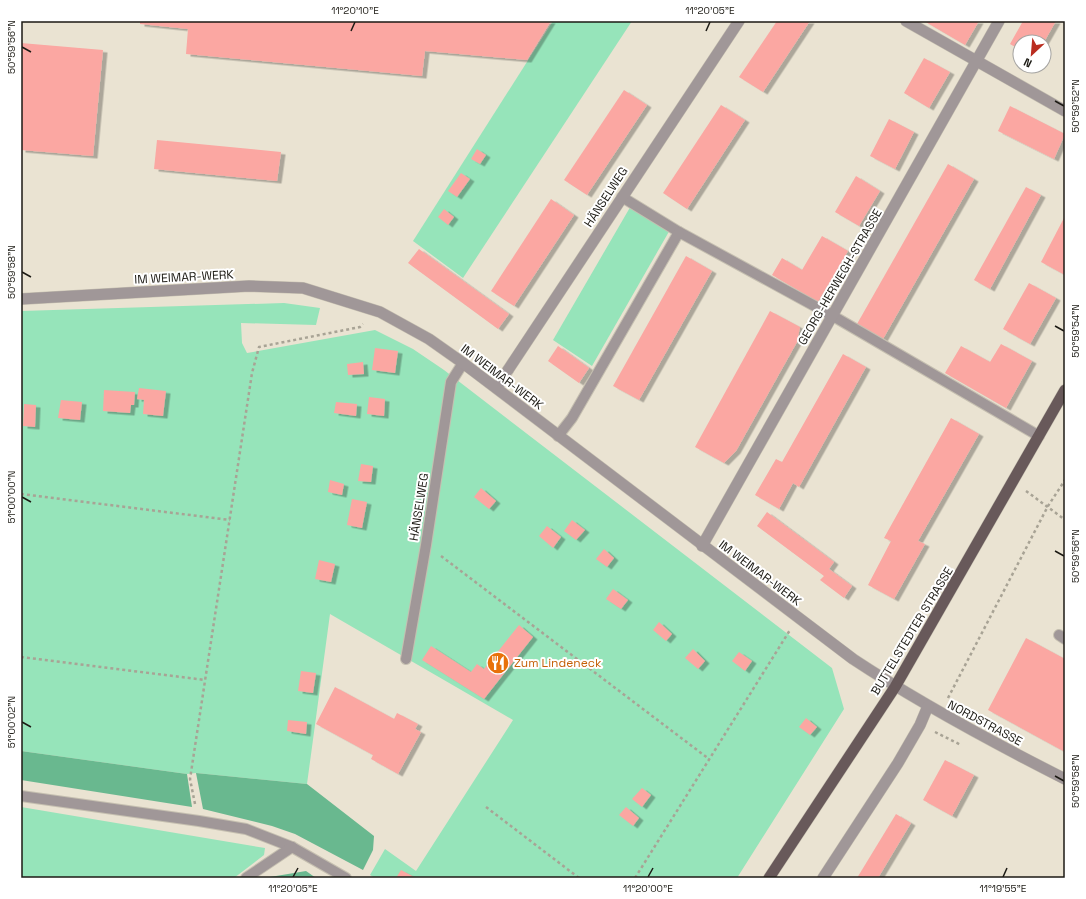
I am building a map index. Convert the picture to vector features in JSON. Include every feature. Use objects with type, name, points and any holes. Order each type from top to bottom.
[{"type":"main road","name":"BUTTELSTEDTER STRASSE","points":[[769,878],[895,687],[1065,390]]},
{"type":"street","name":"HÄNSELWEG","points":[[508,370],[739,21]]},
{"type":"street","points":[[906,21],[1065,111]]},
{"type":"street","name":"GEORG-HERWEGH-STRASSE","points":[[702,546],[999,21]]},
{"type":"street","name":"IM WEIMAR-WERK","points":[[21,299],[249,286],[302,288],[380,312],[429,339],[463,363],[702,546],[853,659],[895,687]]},
{"type":"street","name":"NORDSTRASSE","points":[[895,687],[1065,779]]},
{"type":"street","points":[[823,878],[898,763],[920,725],[928,706]]},
{"type":"lane","points":[[622,197],[679,232],[833,316],[1039,436]]},
{"type":"lane","points":[[558,436],[572,418],[679,232]]},
{"type":"lane","name":"HÄNSELWEG","points":[[406,659],[426,545],[451,382],[463,363]]},
{"type":"lane","name":"HÄNSELWEG","points":[[497,388],[508,370]]},
{"type":"lane","points":[[21,796],[199,821],[246,830],[292,847],[346,878]]},
{"type":"lane","points":[[246,878],[292,847]]},
{"type":"path","points":[[199,821],[190,779],[252,373],[259,347],[360,327],[380,312]]},
{"type":"path","points":[[928,706],[948,698],[1048,506],[1065,480]]},
{"type":"path","points":[[1013,482],[1064,519]]},
{"type":"path","points":[[21,494],[230,520]]},
{"type":"path","points":[[426,545],[709,759]]},
{"type":"path","points":[[635,878],[798,618]]},
{"type":"path","points":[[21,657],[205,680]]},
{"type":"path","points":[[486,807],[579,878]]},
{"type":"green space","points":[[553,21],[632,21],[463,278],[413,241]]},
{"type":"green space","points":[[632,204],[671,228],[592,366],[553,340]]},
{"type":"green space","points":[[284,303],[320,308],[316,325],[241,323],[242,343],[247,353],[375,330],[413,349],[444,370],[832,668],[844,709],[737,878],[375,878],[370,875],[385,849],[416,871],[513,720],[330,614],[307,784],[196,773],[187,774],[21,751],[21,311]]},
{"type":"green space","points":[[21,751],[187,774],[192,807],[21,780]]},
{"type":"green space","points":[[196,773],[307,784],[374,836],[373,850],[363,870],[295,834],[272,826],[203,809]]},
{"type":"green space","points":[[21,807],[265,848],[264,855],[234,878],[21,878]]},
{"type":"green space","points":[[306,871],[316,878],[268,878],[270,877]]},
{"type":"building","points":[[140,21],[551,21],[527,60],[425,51],[422,76],[186,54],[188,29],[140,24]]},
{"type":"building","points":[[777,21],[810,21],[763,92],[739,77]]},
{"type":"building","points":[[924,21],[979,21],[965,45]]},
{"type":"building","points":[[1023,21],[1056,21],[1049,34],[1016,34]]},
{"type":"building","points":[[21,43],[103,50],[93,156],[21,150]]},
{"type":"building","points":[[924,58],[950,72],[929,108],[904,93]]},
{"type":"building","points":[[624,90],[647,105],[587,195],[564,180]]},
{"type":"building","points":[[721,105],[745,120],[687,209],[663,193]]},
{"type":"building","points":[[1010,106],[1065,134],[1054,159],[998,131]]},
{"type":"building","points":[[889,119],[914,132],[895,169],[870,156]]},
{"type":"building","points":[[157,140],[281,152],[277,181],[154,169]]},
{"type":"building","points":[[477,149],[486,155],[480,164],[471,159]]},
{"type":"building","points":[[948,164],[974,179],[883,339],[857,324]]},
{"type":"building","points":[[461,173],[470,179],[457,197],[448,191]]},
{"type":"building","points":[[856,176],[880,191],[859,226],[835,212]]},
{"type":"building","points":[[1026,187],[1041,195],[990,289],[974,280]]},
{"type":"building","points":[[551,199],[574,215],[514,306],[491,291]]},
{"type":"building","points":[[444,209],[454,217],[448,225],[438,217]]},
{"type":"building","points":[[1065,216],[1065,275],[1041,262]]},
{"type":"building","points":[[822,236],[848,251],[818,302],[772,275],[782,258],[802,270]]},
{"type":"building","points":[[419,249],[509,314],[498,329],[408,263]]},
{"type":"building","points":[[686,256],[712,271],[639,400],[613,386]]},
{"type":"building","points":[[1029,283],[1056,298],[1030,344],[1003,329]]},
{"type":"building","points":[[770,311],[800,327],[797,342],[736,451],[724,463],[695,447]]},
{"type":"building","points":[[1001,344],[1032,361],[1006,408],[945,373],[961,346],[990,362]]},
{"type":"building","points":[[558,346],[589,368],[579,383],[548,361]]},
{"type":"building","points":[[375,348],[398,351],[395,373],[372,370]]},
{"type":"building","points":[[843,354],[866,367],[799,487],[793,483],[779,509],[755,495],[776,459],[782,462]]},
{"type":"building","points":[[363,362],[364,374],[348,375],[347,364]]},
{"type":"building","points":[[139,388],[166,391],[163,416],[143,414],[144,400],[137,399]]},
{"type":"building","points":[[104,390],[135,392],[134,405],[131,405],[130,413],[103,411]]},
{"type":"building","points":[[369,397],[385,399],[384,416],[367,414]]},
{"type":"building","points":[[61,400],[82,402],[80,420],[58,418]]},
{"type":"building","points":[[336,402],[357,404],[356,416],[334,413]]},
{"type":"building","points":[[24,404],[36,405],[35,427],[23,426]]},
{"type":"building","points":[[951,418],[979,434],[918,541],[925,544],[894,599],[868,585],[891,541],[884,538]]},
{"type":"building","points":[[361,464],[373,466],[371,482],[358,481]]},
{"type":"building","points":[[330,480],[344,484],[342,495],[328,492]]},
{"type":"building","points":[[481,488],[496,501],[489,509],[474,497]]},
{"type":"building","points":[[352,499],[367,502],[362,528],[347,525]]},
{"type":"building","points":[[767,512],[834,562],[829,569],[852,586],[844,598],[820,580],[824,576],[757,526]]},
{"type":"building","points":[[572,520],[585,530],[576,540],[564,531]]},
{"type":"building","points":[[547,526],[561,537],[553,548],[539,536]]},
{"type":"building","points":[[604,549],[614,558],[607,567],[596,559]]},
{"type":"building","points":[[319,560],[335,564],[331,582],[315,579]]},
{"type":"building","points":[[613,589],[628,600],[621,609],[606,599]]},
{"type":"building","points":[[659,622],[672,634],[666,641],[653,630]]},
{"type":"building","points":[[519,625],[533,637],[484,699],[422,660],[431,646],[471,672],[477,664],[484,669]]},
{"type":"building","points":[[1026,638],[1065,659],[1065,752],[988,710]]},
{"type":"building","points":[[693,649],[705,661],[698,669],[685,658]]},
{"type":"building","points":[[739,652],[752,661],[745,671],[732,661]]},
{"type":"building","points":[[301,671],[316,673],[313,693],[298,691]]},
{"type":"building","points":[[335,687],[394,719],[397,713],[418,724],[415,729],[421,732],[398,774],[371,759],[373,755],[316,724]]},
{"type":"building","points":[[806,718],[817,727],[810,735],[799,727]]},
{"type":"building","points":[[288,720],[307,722],[306,734],[287,731]]},
{"type":"building","points":[[945,760],[974,775],[952,816],[923,800]]},
{"type":"building","points":[[642,788],[651,795],[642,807],[632,799]]},
{"type":"building","points":[[626,807],[639,818],[633,826],[619,815]]},
{"type":"building","points":[[896,814],[911,823],[878,878],[857,878]]},
{"type":"building","points":[[401,870],[416,878],[396,878]]},
{"type":"place","name":"Zum Lindeneck","points":[[498,663]]}]
